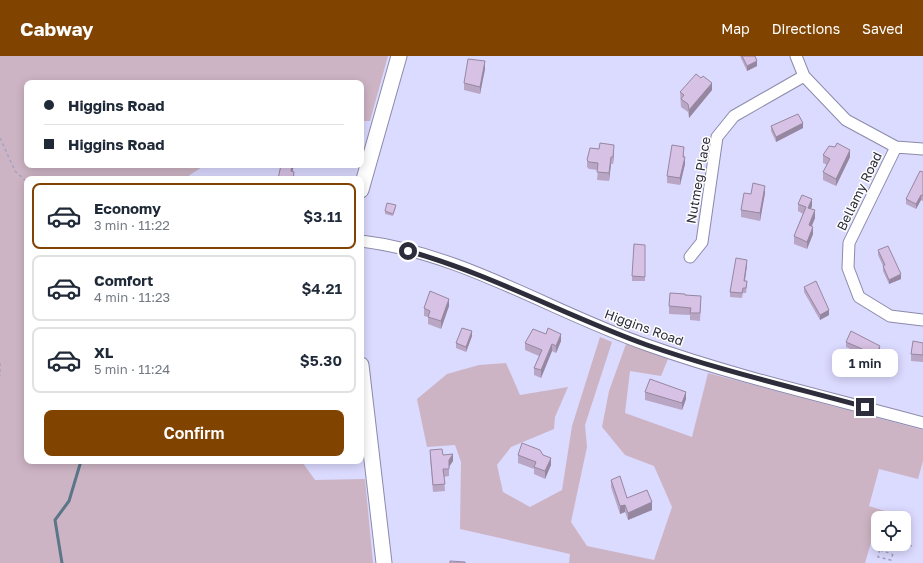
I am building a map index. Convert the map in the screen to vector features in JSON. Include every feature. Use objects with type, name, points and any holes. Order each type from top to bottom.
[{"type":"main road","points":[[364,179],[399,56]]},
{"type":"main road","points":[[364,391],[384,563]]},
{"type":"street","points":[[796,56],[804,76],[846,120],[896,146],[923,149]]},
{"type":"street","name":"Nutmeg Place","points":[[690,257],[702,242],[717,137],[734,116],[804,76]]},
{"type":"street","name":"Bellamy Road","points":[[896,146],[849,243],[848,268],[859,297],[890,316],[923,320]]},
{"type":"street","name":"Higgins Road","points":[[364,242],[408,251],[473,272],[646,345],[719,368],[923,423]]},
{"type":"path","points":[[0,138],[15,170],[24,179]]},
{"type":"path","points":[[0,363],[0,376]]},
{"type":"path","points":[[880,551],[878,557],[890,560],[893,551]]},
{"type":"path","points":[[883,551],[892,554]]},
{"type":"shaded area","points":[[0,56],[388,56],[370,121],[364,121],[364,80],[24,80],[24,168],[200,168],[188,176],[24,176],[24,464],[304,464],[315,480],[365,479],[373,563],[0,563]]},
{"type":"shaded area","points":[[600,337],[612,342],[585,425],[587,447],[571,522],[587,546],[654,560],[672,507],[654,466],[625,455],[602,427],[609,391],[626,344],[668,359],[661,376],[630,371],[625,413],[692,437],[708,373],[923,430],[923,461],[918,479],[879,469],[869,506],[885,511],[871,511],[871,543],[865,563],[569,563],[570,554],[460,529],[461,462],[455,445],[427,447],[417,399],[447,374],[479,365],[506,363],[520,395],[568,387],[555,417],[554,429],[511,447],[497,465],[503,492],[530,507],[562,490],[572,426]]},
{"type":"building","points":[[742,56],[755,56],[757,61],[747,66]]},
{"type":"building","points":[[468,59],[485,61],[480,87],[464,83]]},
{"type":"building","points":[[696,74],[701,78],[703,76],[712,83],[689,110],[688,104],[681,99],[684,95],[680,92]]},
{"type":"building","points":[[798,114],[803,123],[776,137],[771,126]]},
{"type":"building","points":[[600,143],[614,145],[609,173],[597,172],[598,163],[589,162],[587,160],[590,148],[599,149]]},
{"type":"building","points":[[837,143],[850,150],[836,179],[823,172],[830,159],[823,155],[829,146],[835,147]]},
{"type":"building","points":[[672,145],[684,147],[683,157],[685,157],[680,178],[667,176]]},
{"type":"building","points":[[280,168],[292,168],[291,171],[294,172],[293,176],[279,176]]},
{"type":"building","points":[[920,171],[923,172],[923,196],[921,195],[916,204],[906,199]]},
{"type":"building","points":[[753,183],[765,186],[760,213],[741,210],[744,193],[751,194]]},
{"type":"building","points":[[802,195],[812,199],[808,208],[815,210],[809,225],[813,227],[807,242],[794,236],[806,207],[798,204]]},
{"type":"building","points":[[387,203],[396,205],[393,214],[385,211]]},
{"type":"building","points":[[634,244],[645,245],[645,277],[632,276]]},
{"type":"building","points":[[888,246],[901,274],[889,280],[883,266],[885,265],[878,250]]},
{"type":"building","points":[[736,258],[747,260],[744,281],[747,281],[746,288],[743,288],[742,293],[730,292]]},
{"type":"building","points":[[816,281],[829,310],[820,315],[804,287]]},
{"type":"building","points":[[430,291],[449,299],[441,321],[428,317],[430,311],[424,308]]},
{"type":"building","points":[[670,293],[701,296],[700,313],[690,313],[691,308],[669,306]]},
{"type":"building","points":[[462,328],[472,331],[466,347],[456,343]]},
{"type":"building","points":[[548,328],[561,334],[556,346],[552,344],[541,370],[534,368],[542,350],[525,343],[533,329],[546,334]]},
{"type":"building","points":[[851,331],[880,346],[876,355],[846,342]]},
{"type":"building","points":[[913,341],[923,343],[923,355],[911,354]]},
{"type":"building","points":[[650,379],[686,392],[682,403],[645,392]]},
{"type":"building","points":[[522,443],[540,450],[543,455],[551,458],[545,471],[534,467],[536,462],[518,455]]},
{"type":"building","points":[[442,449],[443,455],[453,454],[449,460],[449,469],[443,469],[445,484],[433,485],[430,450]]},
{"type":"building","points":[[620,476],[627,498],[647,490],[652,502],[628,513],[625,505],[620,506],[611,480]]},
{"type":"building","points":[[450,561],[465,562],[465,563],[450,563]]},
{"type":"waterway","points":[[62,563],[55,520],[69,501],[80,464]]},
{"type":"route","points":[[408,251],[438,259],[473,272],[646,345],[719,368],[865,407]]}]
